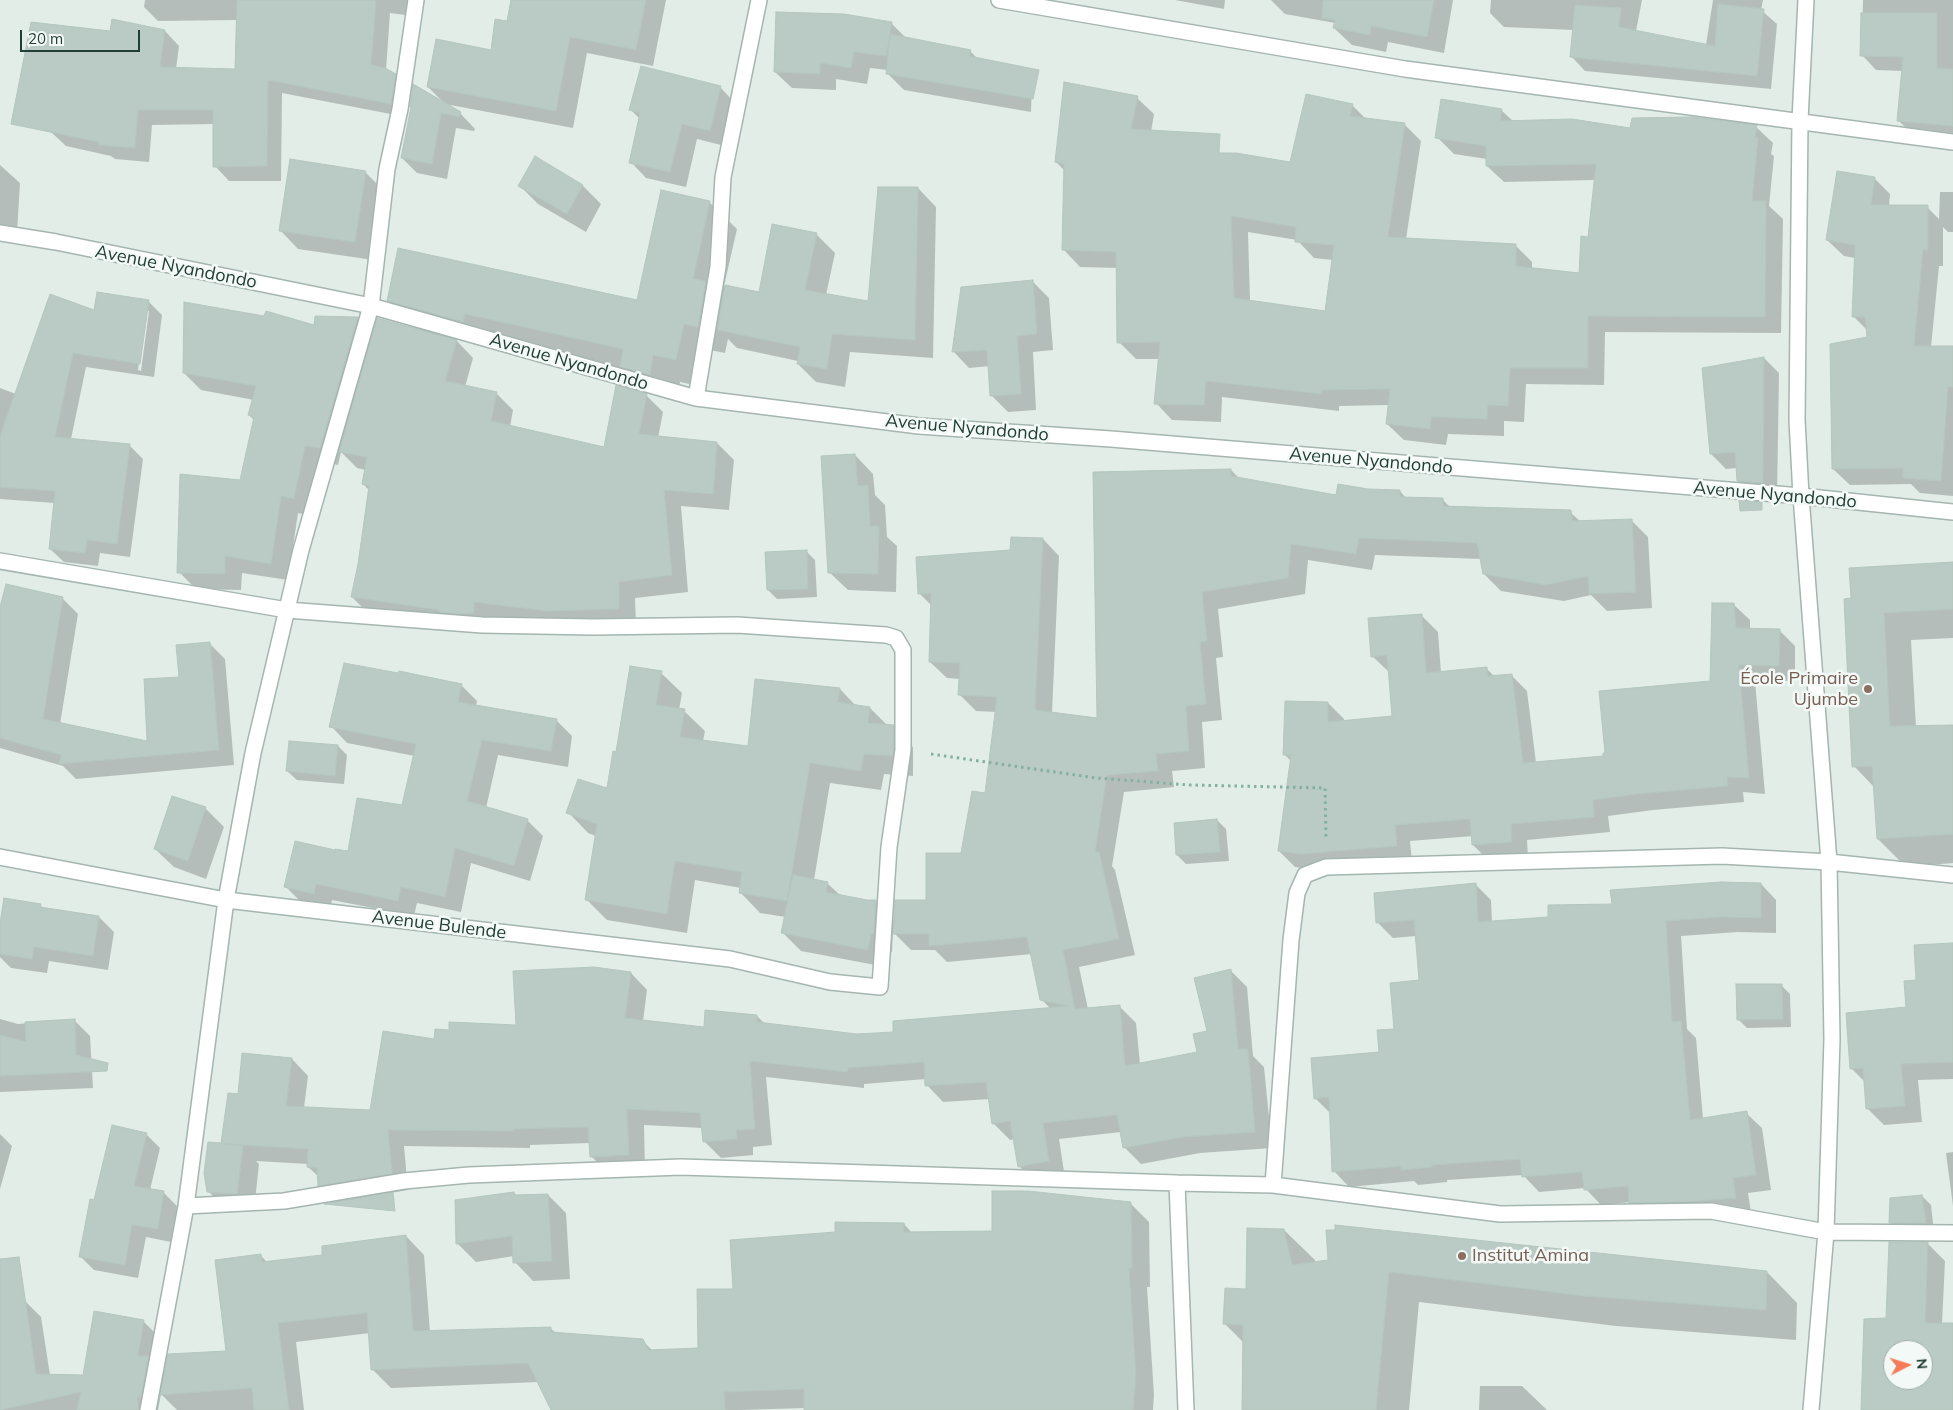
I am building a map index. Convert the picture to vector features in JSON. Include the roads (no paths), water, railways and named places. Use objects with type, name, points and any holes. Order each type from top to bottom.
[{"type":"street","points":[[148,1410],[186,1206],[226,900],[254,753],[287,610],[304,541],[371,306],[387,169],[400,109],[416,0]]},
{"type":"street","points":[[696,398],[718,267],[722,177],[759,0]]},
{"type":"street","points":[[999,0],[1036,3],[1405,69],[1800,120],[1953,142]]},
{"type":"street","points":[[1806,0],[1800,120],[1798,420],[1801,496],[1830,862],[1832,1038],[1826,1232],[1811,1410]]},
{"type":"street","name":"Avenue Nyandondo","points":[[0,234],[56,242],[371,306],[696,398],[919,426],[1131,441],[1801,496],[1953,512]]},
{"type":"street","points":[[0,561],[287,610]]},
{"type":"street","name":"Avenue Bulende","points":[[0,857],[226,900],[730,959],[830,982],[880,987],[888,847],[903,750],[903,650],[896,638],[886,635],[737,625],[593,627],[482,625],[287,610]]},
{"type":"street","points":[[1273,1185],[1291,940],[1297,893],[1304,875],[1326,867],[1722,856],[1830,862],[1953,875]]},
{"type":"street","points":[[186,1206],[284,1201],[404,1181],[469,1175],[681,1167],[1273,1185],[1500,1214],[1711,1210],[1826,1232],[1953,1234]]},
{"type":"street","points":[[1177,1183],[1186,1410]]},
{"type":"place","name":"École Primaire Ujumbe","points":[[1868,689]]},
{"type":"place","name":"Institut Amina","points":[[1462,1256]]}]
